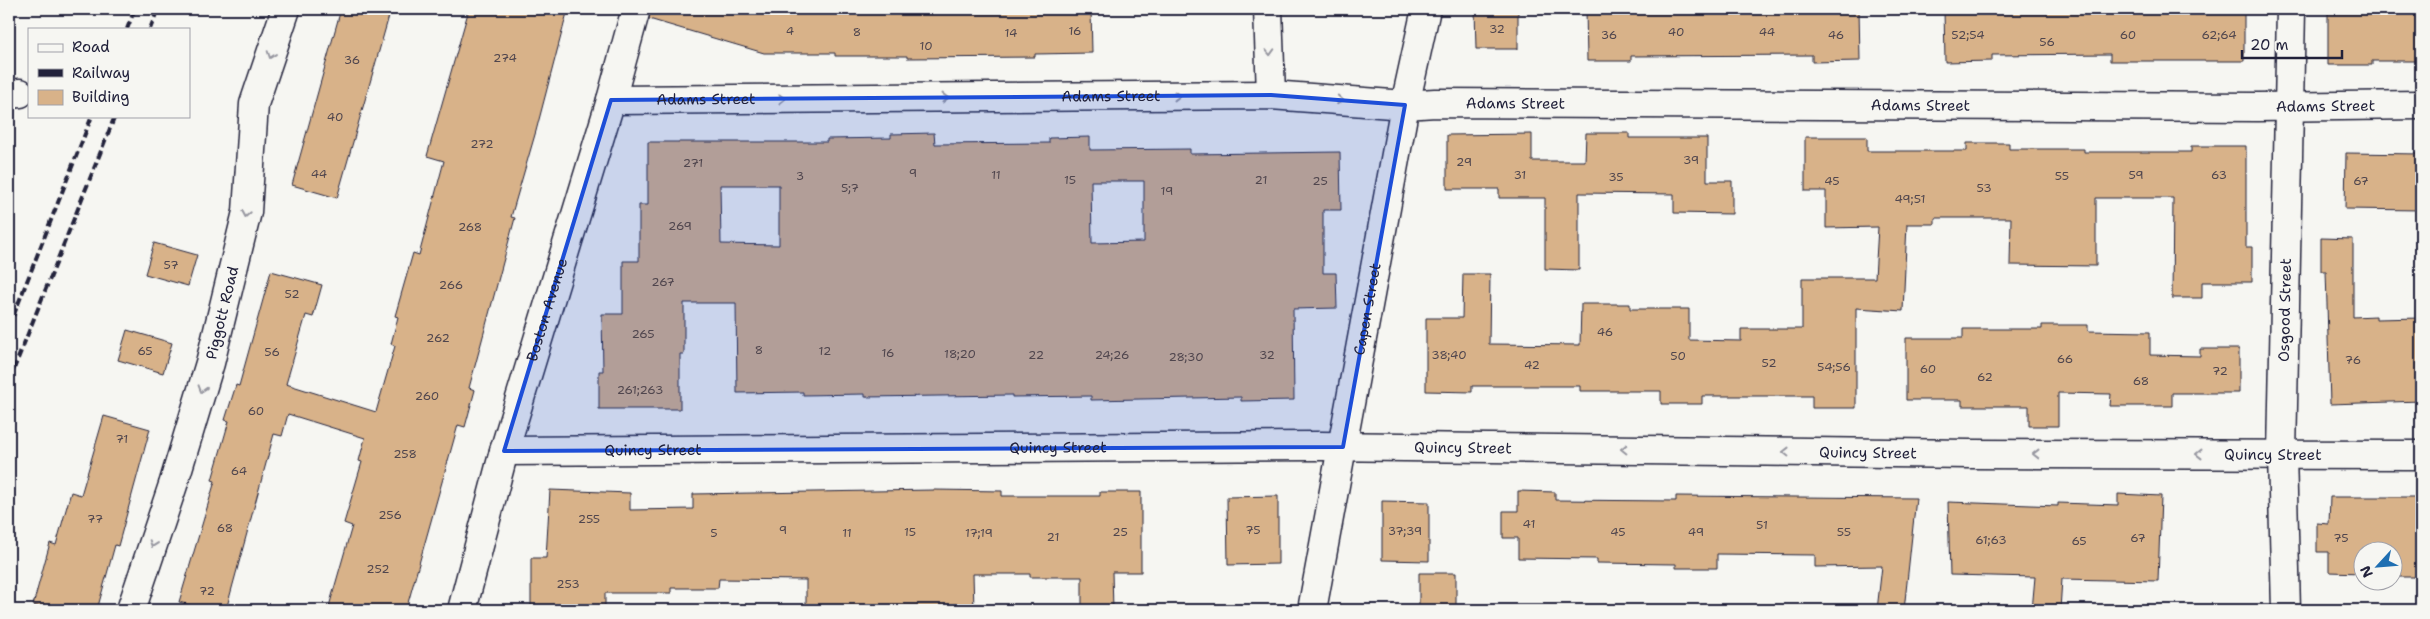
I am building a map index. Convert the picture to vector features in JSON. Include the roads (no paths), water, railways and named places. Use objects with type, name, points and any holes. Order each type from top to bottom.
[{"type":"street","name":"Piggott Road","points":[[131,610],[174,485],[210,362],[247,212],[254,104],[286,9]]},
{"type":"street","name":"Boston Avenue","points":[[462,610],[504,451],[611,100],[636,9]]},
{"type":"street","points":[[1268,9],[1271,95]]},
{"type":"street","name":"Capen Street","points":[[1312,610],[1406,105],[1426,9]]},
{"type":"street","name":"Osgood Street","points":[[2286,610],[2282,454],[2291,9]]},
{"type":"street","name":"Adams Street","points":[[611,100],[1271,95],[1406,105],[1445,103],[2289,107],[2421,105]]},
{"type":"street","name":"Quincy Street","points":[[504,451],[1342,446],[1970,454],[2421,456]]},
{"type":"railway","points":[[127,28],[135,9]]},
{"type":"railway","points":[[150,28],[158,9]]},
{"type":"railway","points":[[9,327],[91,118]]},
{"type":"railway","points":[[9,381],[114,118]]}]
